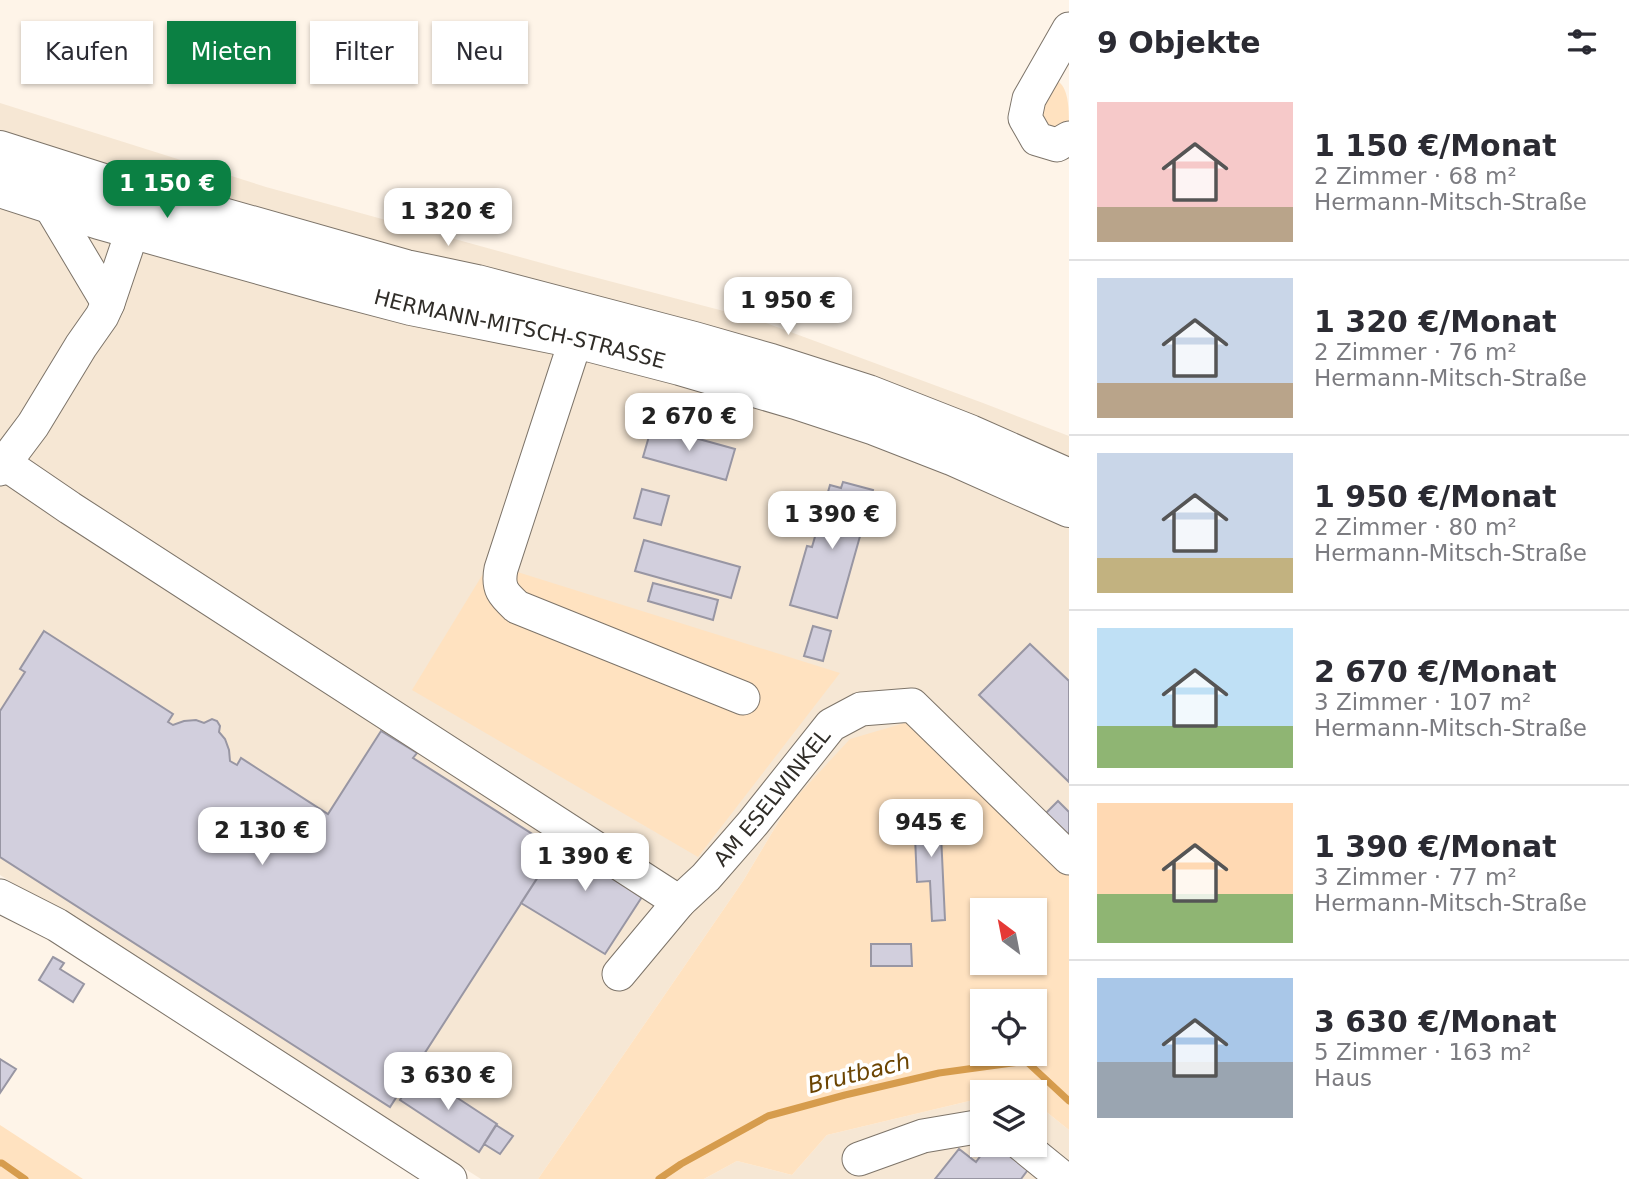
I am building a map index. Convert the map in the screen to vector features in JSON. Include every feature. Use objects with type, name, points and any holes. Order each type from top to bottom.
[{"type":"main road","name":"HERMANN-MITSCH-STRASSE","points":[[0,150],[70,173],[138,212],[327,284],[411,306],[576,338],[733,381],[875,426],[952,456],[1069,508]]},
{"type":"main road","name":"HERMANN-MITSCH-STRASSE","points":[[0,188],[49,204],[138,212],[406,269],[503,291],[682,338],[771,363],[881,399],[970,434],[1069,478]]},
{"type":"street","points":[[1067,42],[1029,99],[1025,118],[1037,139],[1056,145],[1069,138]]},
{"type":"street","points":[[49,204],[108,303]]},
{"type":"street","points":[[138,212],[102,316],[33,425],[2,466],[679,902]]},
{"type":"street","points":[[576,338],[501,569],[502,593],[517,607],[743,698]]},
{"type":"street","name":"AM ESELWINKEL","points":[[620,974],[679,902],[706,877],[753,823],[831,725],[861,709],[912,705],[1069,858]]},
{"type":"street","points":[[0,896],[57,925],[450,1179]]},
{"type":"street","points":[[859,1159],[923,1136],[970,1128]]},
{"type":"street","points":[[1037,1157],[1064,1179]]},
{"type":"shaded area","points":[[1059,82],[1067,95],[1069,126],[1057,131],[1042,123],[1039,107],[1053,83]]},
{"type":"shaded area","points":[[0,103],[266,187],[758,320],[1069,436],[1069,876],[908,722],[788,806],[743,881],[538,1179],[481,1179],[0,875]]},
{"type":"shaded area","points":[[489,564],[840,673],[698,857],[412,690]]},
{"type":"shaded area","points":[[908,722],[1069,876],[1069,1130],[1047,1112],[1047,1080],[970,1080],[970,1101],[827,1135],[792,1175],[737,1161],[704,1179],[538,1179],[743,881],[788,806],[850,739]]},
{"type":"shaded area","points":[[970,1101],[970,1157],[1047,1157],[1047,1112],[1069,1130],[1069,1179],[704,1179],[737,1161],[792,1175],[827,1135]]},
{"type":"shaded area","points":[[0,1125],[83,1179],[0,1179]]},
{"type":"building","points":[[652,426],[735,449],[726,480],[643,457]]},
{"type":"building","points":[[843,482],[873,490],[837,618],[790,605],[807,546],[812,547],[830,485],[841,488]]},
{"type":"building","points":[[642,489],[669,496],[661,525],[634,518]]},
{"type":"building","points":[[644,540],[740,567],[731,598],[635,571]]},
{"type":"building","points":[[653,583],[718,600],[713,620],[648,601]]},
{"type":"building","points":[[813,626],[831,631],[823,661],[804,656]]},
{"type":"building","points":[[44,631],[173,714],[168,722],[173,725],[184,721],[217,721],[219,732],[229,750],[230,761],[237,765],[241,758],[328,814],[381,731],[417,753],[413,758],[556,849],[390,1107],[0,857],[0,711],[25,672],[20,669]]},
{"type":"building","points":[[1030,644],[1069,681],[1069,782],[979,695]]},
{"type":"building","points":[[1058,801],[1069,812],[1069,841],[1043,816]]},
{"type":"building","points":[[940,813],[945,920],[932,921],[930,881],[917,882],[914,814]]},
{"type":"building","points":[[562,830],[649,886],[605,954],[521,903],[556,849]]},
{"type":"building","points":[[871,944],[911,944],[912,966],[871,966]]},
{"type":"building","points":[[53,957],[64,963],[60,969],[84,984],[73,1002],[39,980]]},
{"type":"building","points":[[0,1059],[16,1069],[0,1093]]},
{"type":"building","points":[[418,1072],[497,1124],[479,1152],[400,1100]]},
{"type":"building","points":[[496,1125],[513,1136],[500,1154],[484,1144]]},
{"type":"building","points":[[959,1149],[976,1162],[980,1157],[1025,1157],[1033,1163],[1021,1179],[935,1179]]},
{"type":"waterway","name":"Brutbach","points":[[659,1179],[768,1116],[939,1073],[1026,1061],[1069,1101]]},
{"type":"waterway","name":"Brutbach","points":[[0,1163],[25,1179]]}]
